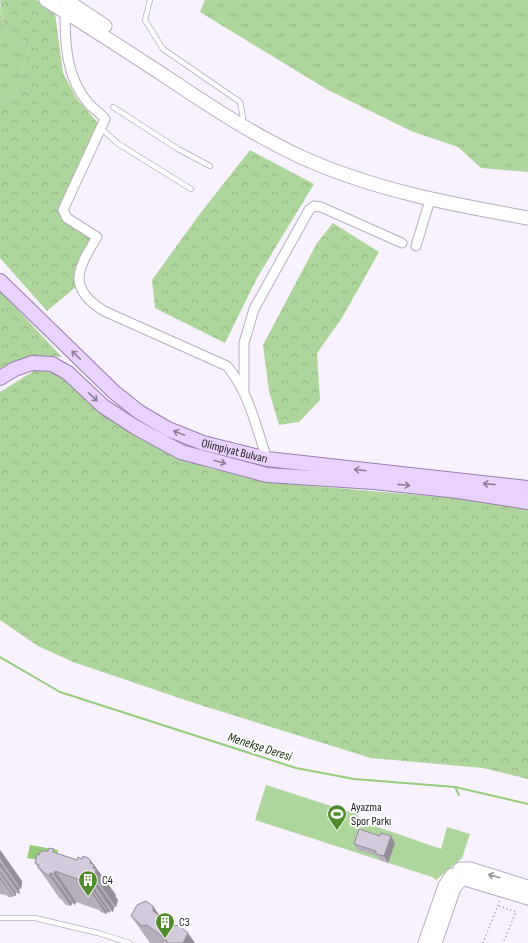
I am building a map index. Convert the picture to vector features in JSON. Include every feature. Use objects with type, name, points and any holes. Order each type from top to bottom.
[{"type":"main road","name":"Olimpiyat Bulvarı","points":[[0,281],[114,392],[139,412],[168,429],[203,443],[267,459],[528,488]]},
{"type":"main road","name":"Olimpiyat Bulvarı","points":[[0,378],[15,369],[32,363],[52,364],[68,373],[109,410],[135,428],[175,448],[267,475],[374,482],[458,491],[528,502]]},
{"type":"street","points":[[46,0],[65,6],[242,118],[292,146],[369,176],[434,194],[528,211]]},
{"type":"street","points":[[65,6],[65,50],[70,70],[87,102],[105,119],[63,210],[67,218],[97,237],[79,273],[79,284],[88,302],[104,311],[227,366],[236,377],[244,392],[267,459]]},
{"type":"street","points":[[65,6],[238,124],[301,157],[356,179],[430,200],[528,218]]},
{"type":"street","points":[[416,246],[430,200]]},
{"type":"street","points":[[244,392],[244,343],[254,309],[309,210],[314,206],[321,207],[402,243]]},
{"type":"street","points":[[425,943],[445,886],[470,869],[528,886]]},
{"type":"street","points":[[459,876],[528,898]]},
{"type":"street","points":[[435,943],[459,876]]},
{"type":"lane","points":[[150,0],[145,20],[163,49],[240,102],[242,118]]},
{"type":"lane","points":[[113,107],[178,149],[210,166]]},
{"type":"lane","points":[[101,128],[117,143],[191,189]]},
{"type":"lane","points":[[0,918],[35,918],[109,936],[130,943]]},
{"type":"path","points":[[483,943],[499,906],[503,890]]},
{"type":"path","points":[[499,906],[516,912],[503,943]]},
{"type":"green space","points":[[0,0],[36,0],[55,13],[63,73],[77,99],[99,124],[59,210],[63,220],[91,237],[75,272],[77,286],[47,311],[0,258],[0,104],[15,96],[29,47],[4,28]]},
{"type":"green space","points":[[205,0],[528,0],[528,172],[481,168],[458,147],[411,131],[328,90],[200,12]]},
{"type":"green space","points":[[0,4],[4,28],[29,47],[15,96],[0,104]]},
{"type":"green space","points":[[250,150],[314,184],[257,278],[225,343],[155,308],[152,280],[199,215]]},
{"type":"green space","points":[[333,223],[379,252],[342,318],[317,353],[320,400],[299,422],[279,425],[269,391],[263,345],[317,243]]},
{"type":"green space","points":[[0,291],[62,357],[44,356],[23,359],[0,371]]},
{"type":"green space","points":[[37,369],[60,375],[150,443],[208,468],[278,483],[454,498],[528,509],[528,779],[483,768],[371,758],[197,704],[73,662],[38,646],[0,620],[0,392]]},
{"type":"green space","name":"Ayazma Spor Parkı","points":[[266,785],[356,814],[366,823],[441,849],[447,827],[470,834],[462,858],[436,880],[432,877],[255,820]]},
{"type":"shaded area","points":[[30,845],[58,850],[56,863],[27,858]]},
{"type":"building","points":[[359,829],[380,836],[381,833],[391,836],[384,856],[376,854],[376,851],[354,844]]},
{"type":"building","points":[[49,848],[54,849],[53,852],[77,860],[78,857],[82,859],[83,856],[88,858],[91,861],[90,863],[94,865],[93,868],[96,869],[95,877],[92,876],[92,881],[88,880],[88,883],[85,883],[55,871],[54,874],[50,873],[50,876],[45,874],[38,868],[39,865],[35,863],[37,854],[39,855],[41,851],[48,851]]},
{"type":"building","points":[[146,901],[153,906],[153,911],[174,926],[179,925],[188,933],[183,943],[167,943],[166,939],[147,925],[142,926],[131,916],[137,905]]},
{"type":"waterway","name":"Menekşe Deresi","points":[[0,657],[60,692],[296,768],[354,779],[455,787],[528,804]]},
{"type":"waterway","name":"Menekşe Deresi","points":[[455,787],[459,795]]},
{"type":"place","name":"Ayazma Spor Parkı","points":[[337,831]]},
{"type":"place","name":"C4","points":[[88,897]]},
{"type":"place","name":"C3","points":[[165,939]]}]
